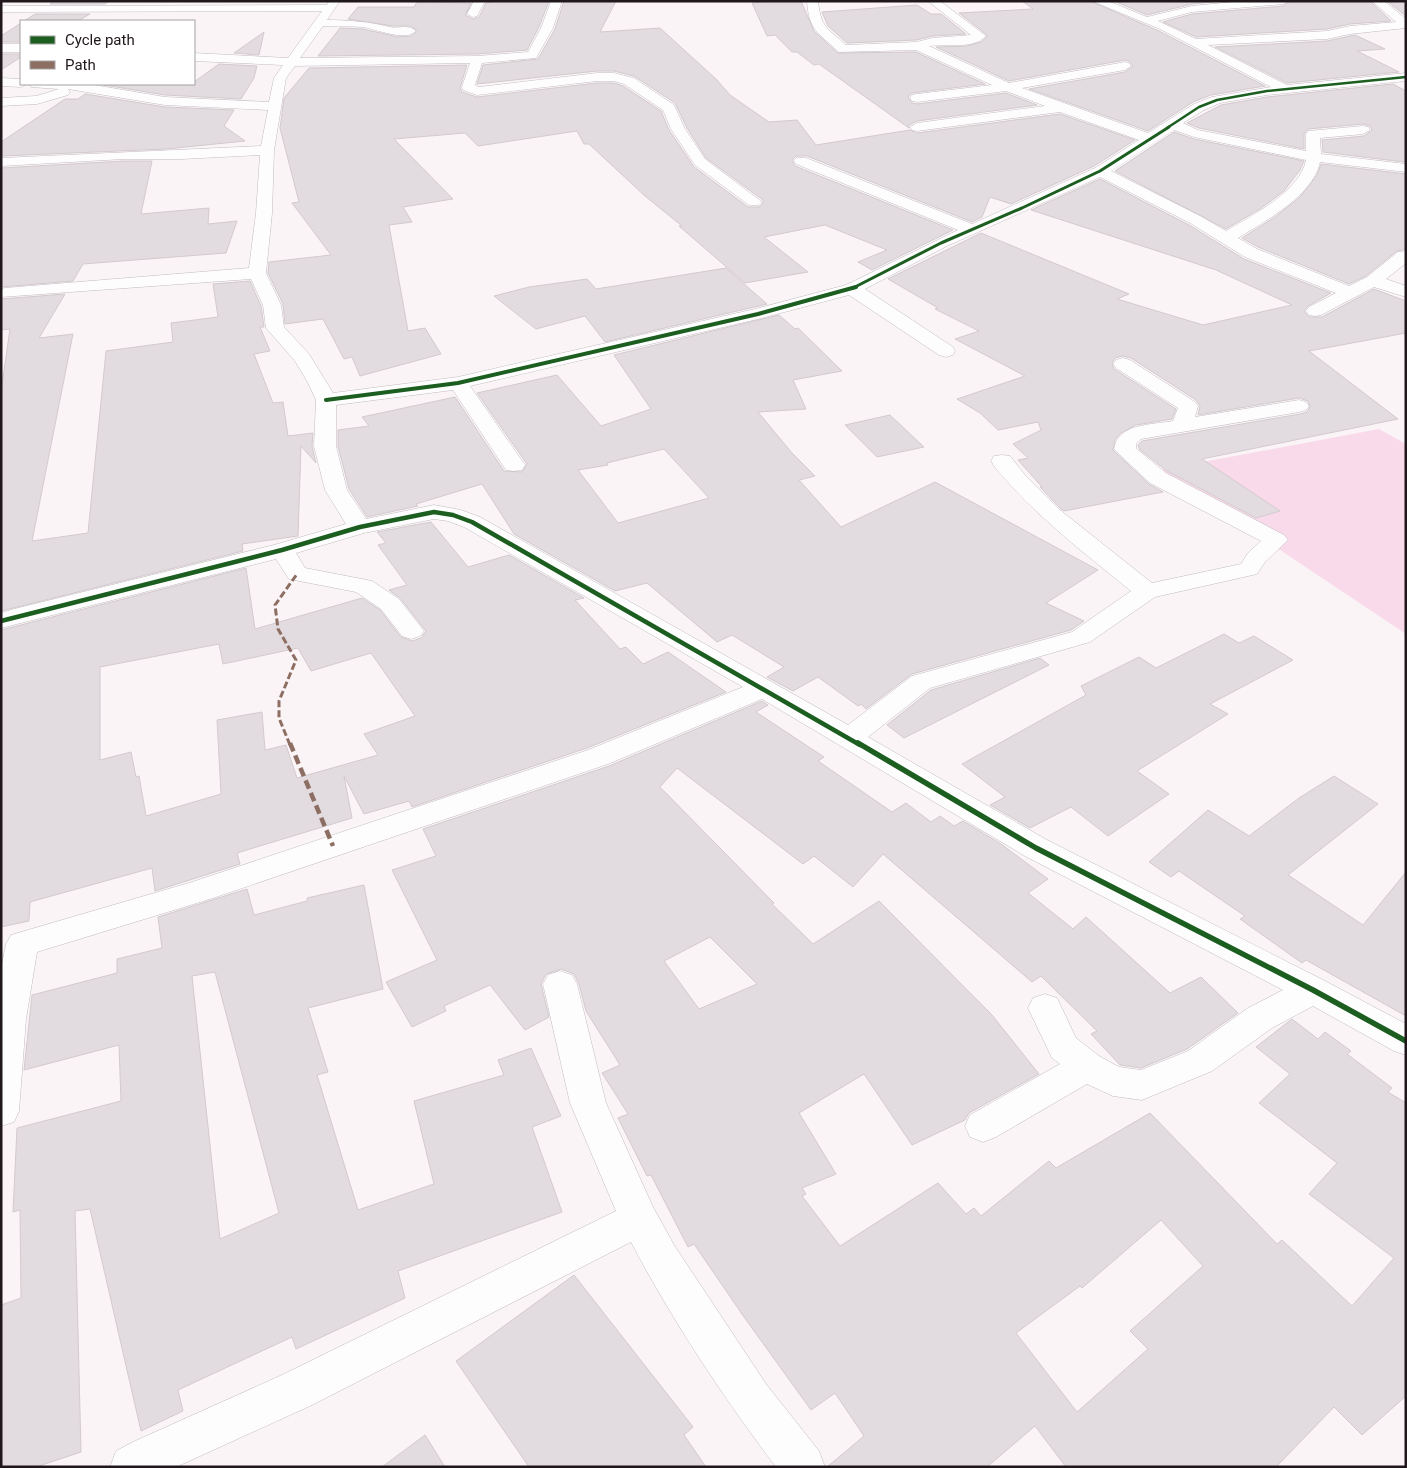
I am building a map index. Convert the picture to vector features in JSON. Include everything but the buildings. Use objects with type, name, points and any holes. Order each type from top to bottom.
[{"type":"street","points":[[473,14],[480,1]]},
{"type":"street","points":[[195,56],[291,62],[477,60],[532,55],[547,28],[557,1]]},
{"type":"street","points":[[812,1],[814,19],[822,30],[843,49],[918,46],[924,43],[947,43],[980,36],[933,1]]},
{"type":"street","points":[[1097,1],[1197,42],[1285,89]]},
{"type":"street","points":[[1146,20],[1192,9],[1283,1]]},
{"type":"street","points":[[1377,1],[1405,24]]},
{"type":"street","points":[[1,9],[333,4]]},
{"type":"street","points":[[333,4],[280,78],[267,150],[264,213],[257,273],[272,305],[275,328],[302,358],[317,381],[326,400],[325,446],[336,490],[360,527]]},
{"type":"street","points":[[321,23],[363,24],[384,28],[385,30],[410,31]]},
{"type":"street","points":[[1197,42],[1327,35],[1350,30],[1405,24]]},
{"type":"street","points":[[918,46],[1007,87],[1127,132],[1149,138]]},
{"type":"street","points":[[1,48],[20,48]]},
{"type":"street","points":[[477,60],[468,87],[477,91],[597,77],[614,77],[629,81],[668,108],[682,135],[700,162],[754,202]]},
{"type":"street","points":[[917,98],[1007,87],[1125,66]]},
{"type":"street","points":[[326,400],[458,383],[758,314],[852,289],[880,273],[970,229],[1022,208],[1100,171],[1199,106],[1217,100],[1285,89],[1406,77]]},
{"type":"street","points":[[1,82],[20,83]]},
{"type":"street","points":[[57,85],[78,86],[166,101],[274,106]]},
{"type":"street","points":[[1,102],[37,100],[78,86]]},
{"type":"street","points":[[917,126],[1063,107]]},
{"type":"street","points":[[1172,124],[1194,133],[1313,157],[1406,168]]},
{"type":"street","points":[[1225,239],[1275,208],[1295,190],[1311,171],[1313,134],[1364,130]]},
{"type":"street","points":[[1,162],[267,150]]},
{"type":"street","points":[[801,161],[970,229]]},
{"type":"street","points":[[1100,171],[1196,220],[1251,253],[1351,293]]},
{"type":"street","points":[[1315,311],[1373,281],[1404,256]]},
{"type":"street","points":[[5,293],[257,273]]},
{"type":"street","points":[[1373,281],[1406,292]]},
{"type":"street","points":[[852,289],[946,351]]},
{"type":"street","points":[[1124,364],[1188,406],[1187,414],[1180,426]]},
{"type":"street","points":[[458,383],[514,465]]},
{"type":"street","points":[[849,738],[921,682],[1081,637],[1147,592],[1249,570],[1256,558],[1276,540],[1158,478],[1125,449],[1126,442],[1134,434],[1300,406]]},
{"type":"street","points":[[1002,461],[1018,483],[1044,508],[1147,592]]},
{"type":"street","points":[[1,621],[282,550],[360,527],[434,512],[453,515],[472,522],[764,688],[1036,848],[1313,990],[1406,1041]]},
{"type":"street","points":[[282,550],[297,574],[364,586],[390,604],[411,631]]},
{"type":"street","points":[[1,1111],[9,1019],[11,947],[199,891],[504,789],[598,756],[764,688]]},
{"type":"street","points":[[560,984],[588,1103],[639,1219],[660,1258],[751,1399],[803,1467]]},
{"type":"street","points":[[1045,1008],[1064,1048],[1087,1066],[1113,1081],[1142,1085],[1200,1061],[1260,1018],[1313,990]]},
{"type":"street","points":[[983,1126],[1087,1066]]},
{"type":"street","points":[[132,1467],[148,1457],[297,1390],[639,1219]]},
{"type":"shaded area","points":[[1379,429],[1406,444],[1406,634],[1160,470]]},
{"type":"marked path","points":[[297,574],[275,605],[278,629],[296,660],[279,701],[279,718],[333,846]]},
{"type":"cycle path","points":[[326,400],[458,383],[758,314],[852,289],[941,243],[1022,208],[1100,171],[1199,107],[1217,100],[1267,91],[1406,77]]},
{"type":"cycle path","points":[[1,621],[282,550],[360,527],[434,512],[453,515],[472,522],[764,688],[1036,848],[1313,990],[1406,1041]]}]
